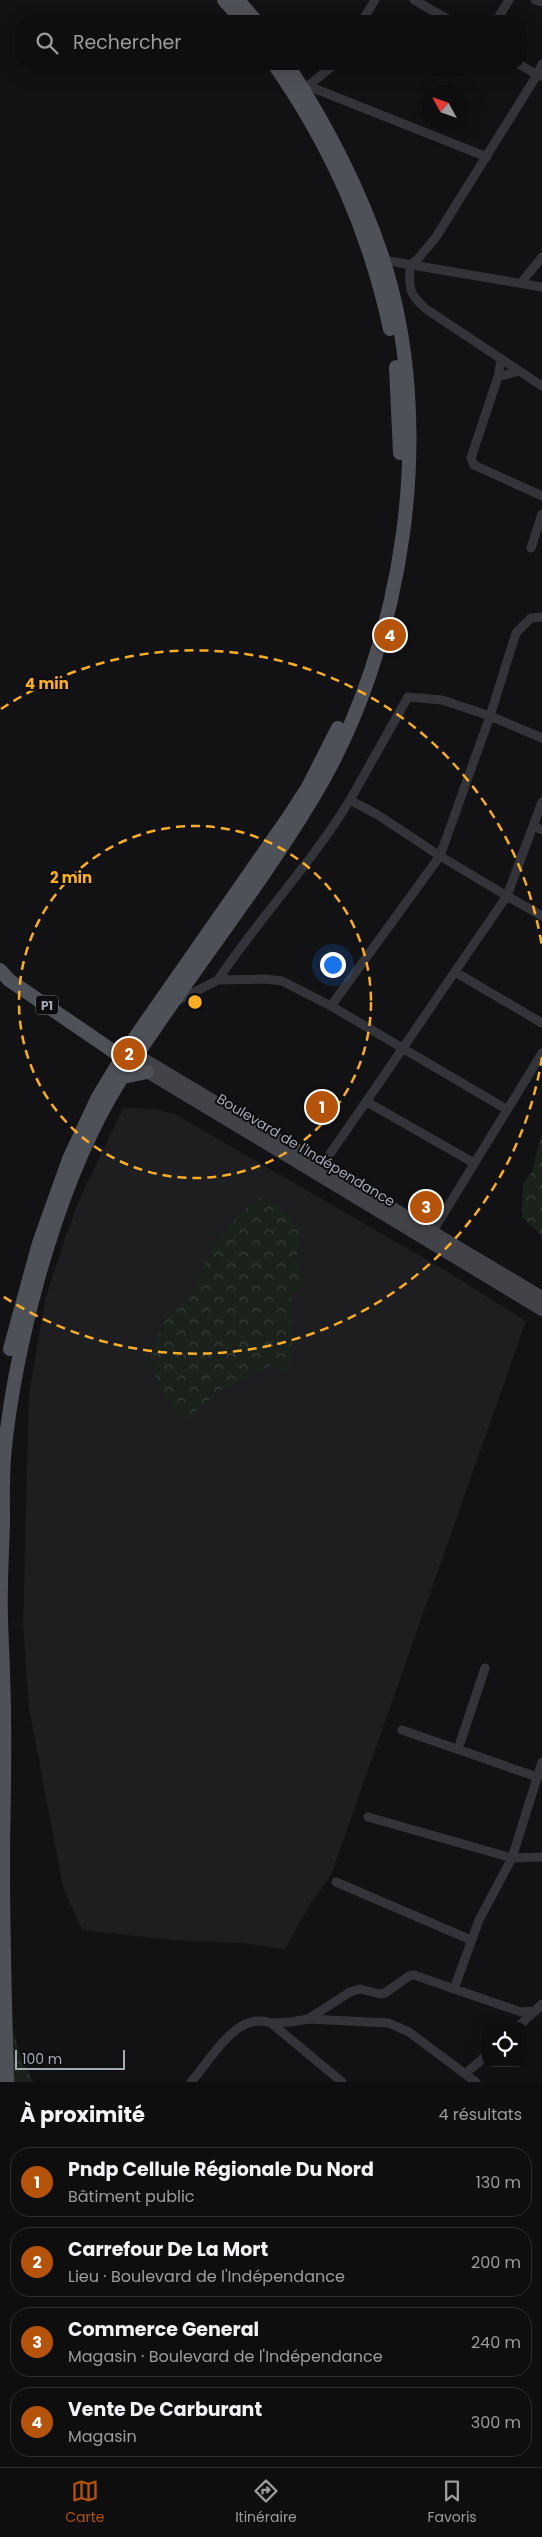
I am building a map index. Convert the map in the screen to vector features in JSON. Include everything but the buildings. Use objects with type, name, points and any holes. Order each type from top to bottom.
[{"type":"main road","points":[[224,0],[238,15]]},
{"type":"main road","points":[[238,0],[251,15]]},
{"type":"main road","points":[[7,2082],[3,1898],[4,1714],[1,1613],[4,1452],[20,1348],[40,1272],[68,1190],[90,1137],[123,1077],[129,1056],[308,787],[336,733],[358,681],[378,619],[390,563],[398,495],[400,442],[398,387],[393,339],[382,288],[362,228],[347,191],[302,106],[278,70]]},
{"type":"main road","points":[[0,1420],[10,1347],[39,1243],[69,1160],[98,1097],[172,1004],[316,792],[344,737],[370,674],[387,620],[402,538],[410,435],[409,391],[402,342],[383,260],[353,179],[305,88],[292,70]]},
{"type":"main road","name":"P1","points":[[0,970],[9,980],[97,1038],[117,1043],[129,1056]]},
{"type":"main road","name":"Boulevard de l'Indépendance","points":[[129,1056],[147,1072],[542,1310]]},
{"type":"main road","name":"Boulevard de l'Indépendance","points":[[129,1056],[322,1165],[542,1297]]},
{"type":"main road","points":[[123,1077],[147,1072]]},
{"type":"street","points":[[366,15],[375,0]]},
{"type":"street","points":[[414,0],[440,15]]},
{"type":"street","points":[[500,15],[509,0]]},
{"type":"street","points":[[535,0],[542,2]]},
{"type":"street","points":[[410,265],[417,260],[436,237],[539,75],[542,64]]},
{"type":"street","points":[[527,68],[539,75]]},
{"type":"street","points":[[305,88],[328,70]]},
{"type":"street","points":[[305,88],[487,157]]},
{"type":"street","points":[[521,282],[542,257]]},
{"type":"street","points":[[383,260],[542,287]]},
{"type":"street","points":[[410,265],[409,285],[414,299],[444,322],[542,386]]},
{"type":"street","points":[[501,360],[498,377],[471,458],[474,465],[542,496]]},
{"type":"street","points":[[498,377],[519,371]]},
{"type":"street","points":[[531,548],[542,514]]},
{"type":"street","points":[[331,1006],[440,856],[490,716],[516,633],[532,618],[542,617]]},
{"type":"street","points":[[172,1004],[218,980],[267,912],[332,831],[408,697],[442,700],[490,716],[542,738]]},
{"type":"street","points":[[350,800],[378,815],[440,856],[542,916]]},
{"type":"street","points":[[322,1165],[507,896],[542,802]]},
{"type":"street","points":[[533,826],[542,830]]},
{"type":"street","points":[[454,972],[542,1023]]},
{"type":"street","points":[[218,980],[282,981],[331,1006],[401,1049],[506,1109]]},
{"type":"street","points":[[433,1231],[542,1053]]},
{"type":"street","points":[[367,1102],[474,1163]]},
{"type":"street","points":[[458,1750],[485,1668]]},
{"type":"street","points":[[402,1730],[537,1777]]},
{"type":"street","points":[[454,1989],[471,1940],[512,1858],[542,1762]]},
{"type":"street","points":[[368,1817],[512,1858],[542,1857]]},
{"type":"street","points":[[336,1882],[471,1940]]},
{"type":"street","points":[[308,2019],[350,1992],[360,1989],[380,1994],[385,1993],[410,1976],[520,2012],[539,2007]]},
{"type":"street","points":[[523,2022],[539,2007]]},
{"type":"street","points":[[191,2082],[220,2046],[239,2028],[252,2020],[262,2019],[271,2023],[342,2082]]},
{"type":"street","points":[[271,2023],[308,2019],[389,2023],[399,2026],[476,2082]]},
{"type":"street","points":[[466,2073],[482,2059]]},
{"type":"shaded area","points":[[123,1108],[154,1109],[175,1114],[448,1272],[526,1321],[331,1875],[309,1906],[285,1949],[242,1943],[171,1940],[82,1930],[63,1887],[29,1708],[27,1683],[23,1624],[29,1394],[45,1300],[64,1241],[79,1200]]},
{"type":"green space","points":[[542,1133],[542,1241],[539,1233],[522,1217],[523,1184],[532,1171]]},
{"type":"green space","points":[[260,1198],[276,1204],[287,1212],[295,1224],[301,1240],[297,1260],[305,1281],[302,1287],[292,1295],[290,1305],[292,1352],[290,1361],[286,1371],[271,1365],[216,1393],[189,1419],[179,1416],[163,1392],[153,1366],[159,1334],[167,1318],[194,1290],[206,1262],[223,1235],[236,1218]]},
{"type":"green space","points":[[13,2029],[20,2055],[33,2082],[0,2082],[0,2031]]},
{"type":"place","name":"Vente De Carburant","points":[[390,635]]},
{"type":"place","name":"Carrefour De La Mort","points":[[129,1054]]},
{"type":"place","name":"Pndp Cellule Régionale Du Nord","points":[[322,1107]]},
{"type":"place","name":"Commerce General","points":[[426,1207]]}]
